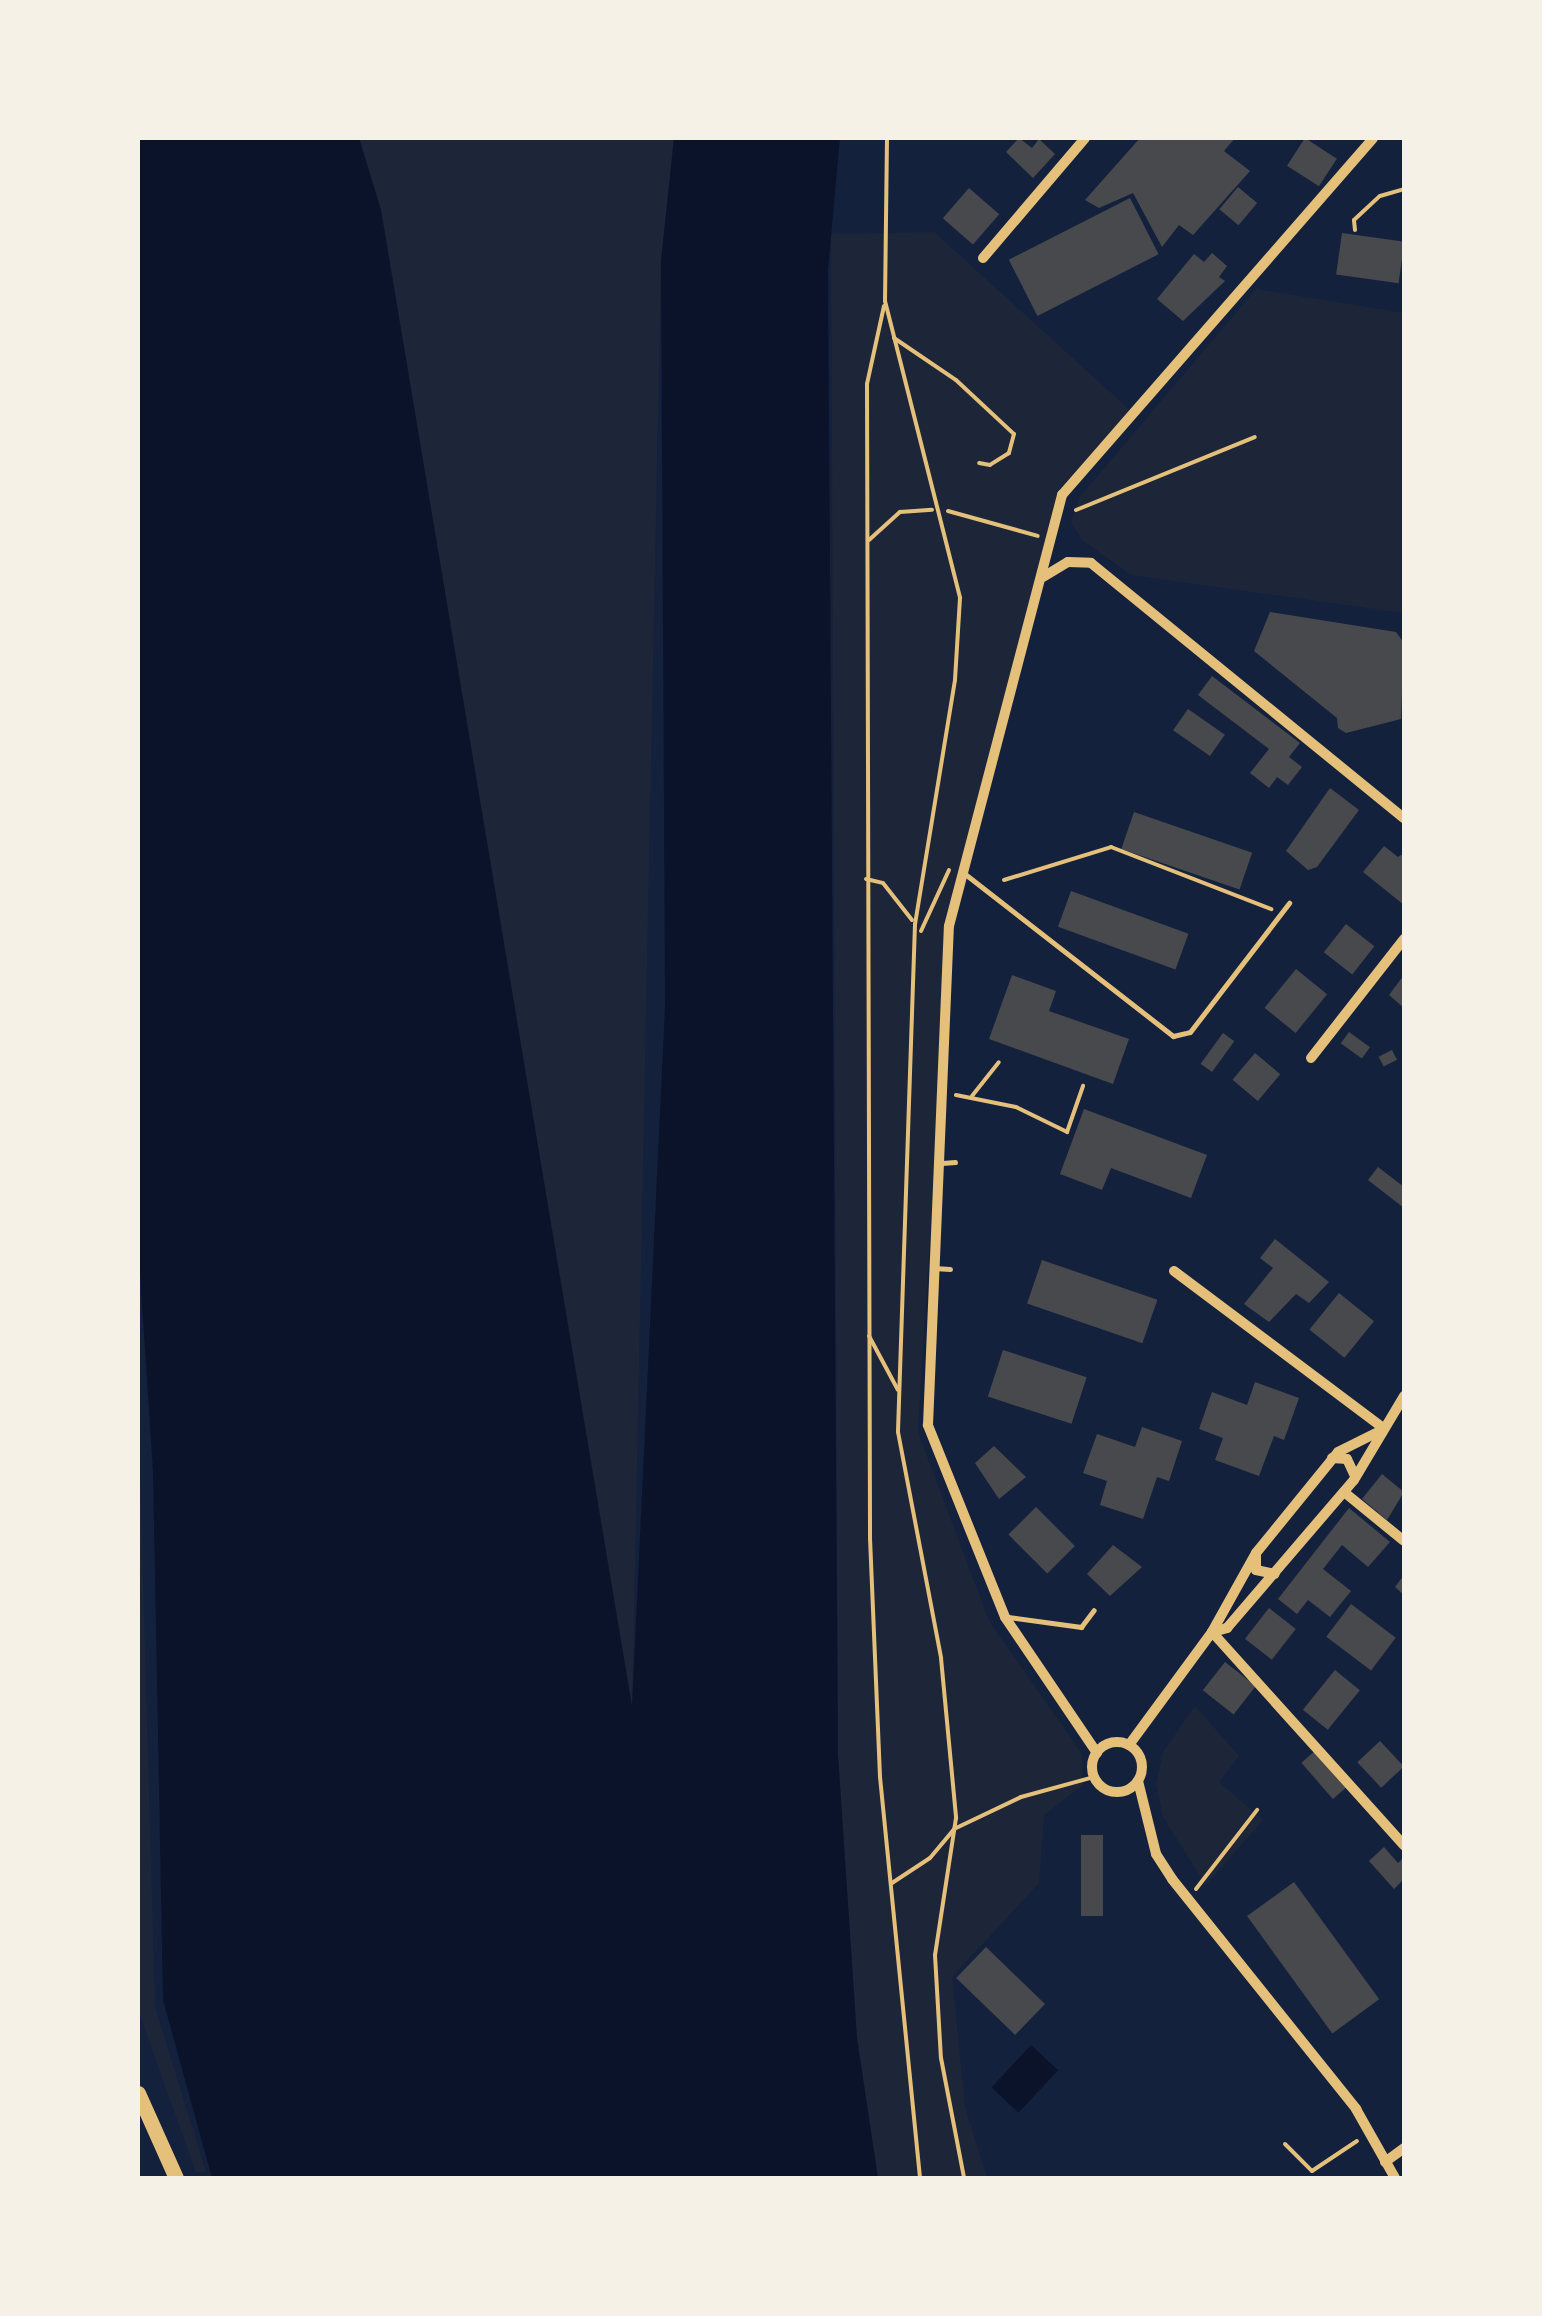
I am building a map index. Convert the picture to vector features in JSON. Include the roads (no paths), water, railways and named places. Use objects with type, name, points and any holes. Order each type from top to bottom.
[{"type":"main road","points":[[138,2093],[176,2178]]},
{"type":"street","points":[[983,258],[1085,138]]},
{"type":"street","points":[[1138,1781],[1111,1792],[1094,1776],[1096,1753],[1004,1617],[928,1426],[948,926],[1062,495],[1373,138]]},
{"type":"street","points":[[1043,577],[1068,562],[1090,564],[1404,818]]},
{"type":"street","points":[[1311,1058],[1404,940]]},
{"type":"street","points":[[1174,1271],[1380,1430]]},
{"type":"street","points":[[1212,1632],[1226,1628],[1354,1480],[1380,1430],[1404,1396]]},
{"type":"street","points":[[1129,1745],[1212,1632],[1256,1553],[1332,1458],[1380,1430]]},
{"type":"street","points":[[1332,1458],[1355,1465],[1354,1480]]},
{"type":"street","points":[[1344,1492],[1404,1541]]},
{"type":"street","points":[[1256,1553],[1256,1570],[1264,1577],[1276,1573]]},
{"type":"street","points":[[1212,1632],[1404,1844]]},
{"type":"street","points":[[1096,1753],[1108,1744],[1129,1745],[1140,1757],[1138,1781],[1156,1854],[1368,2131],[1396,2178]]},
{"type":"street","points":[[1386,2162],[1404,2148]]},
{"type":"lane","points":[[963,872],[1173,1036],[1190,1032],[1289,903]]},
{"type":"lane","points":[[938,1162],[955,1162]]},
{"type":"lane","points":[[934,1268],[950,1269]]},
{"type":"lane","points":[[1004,1617],[1080,1626],[1094,1610]]}]
